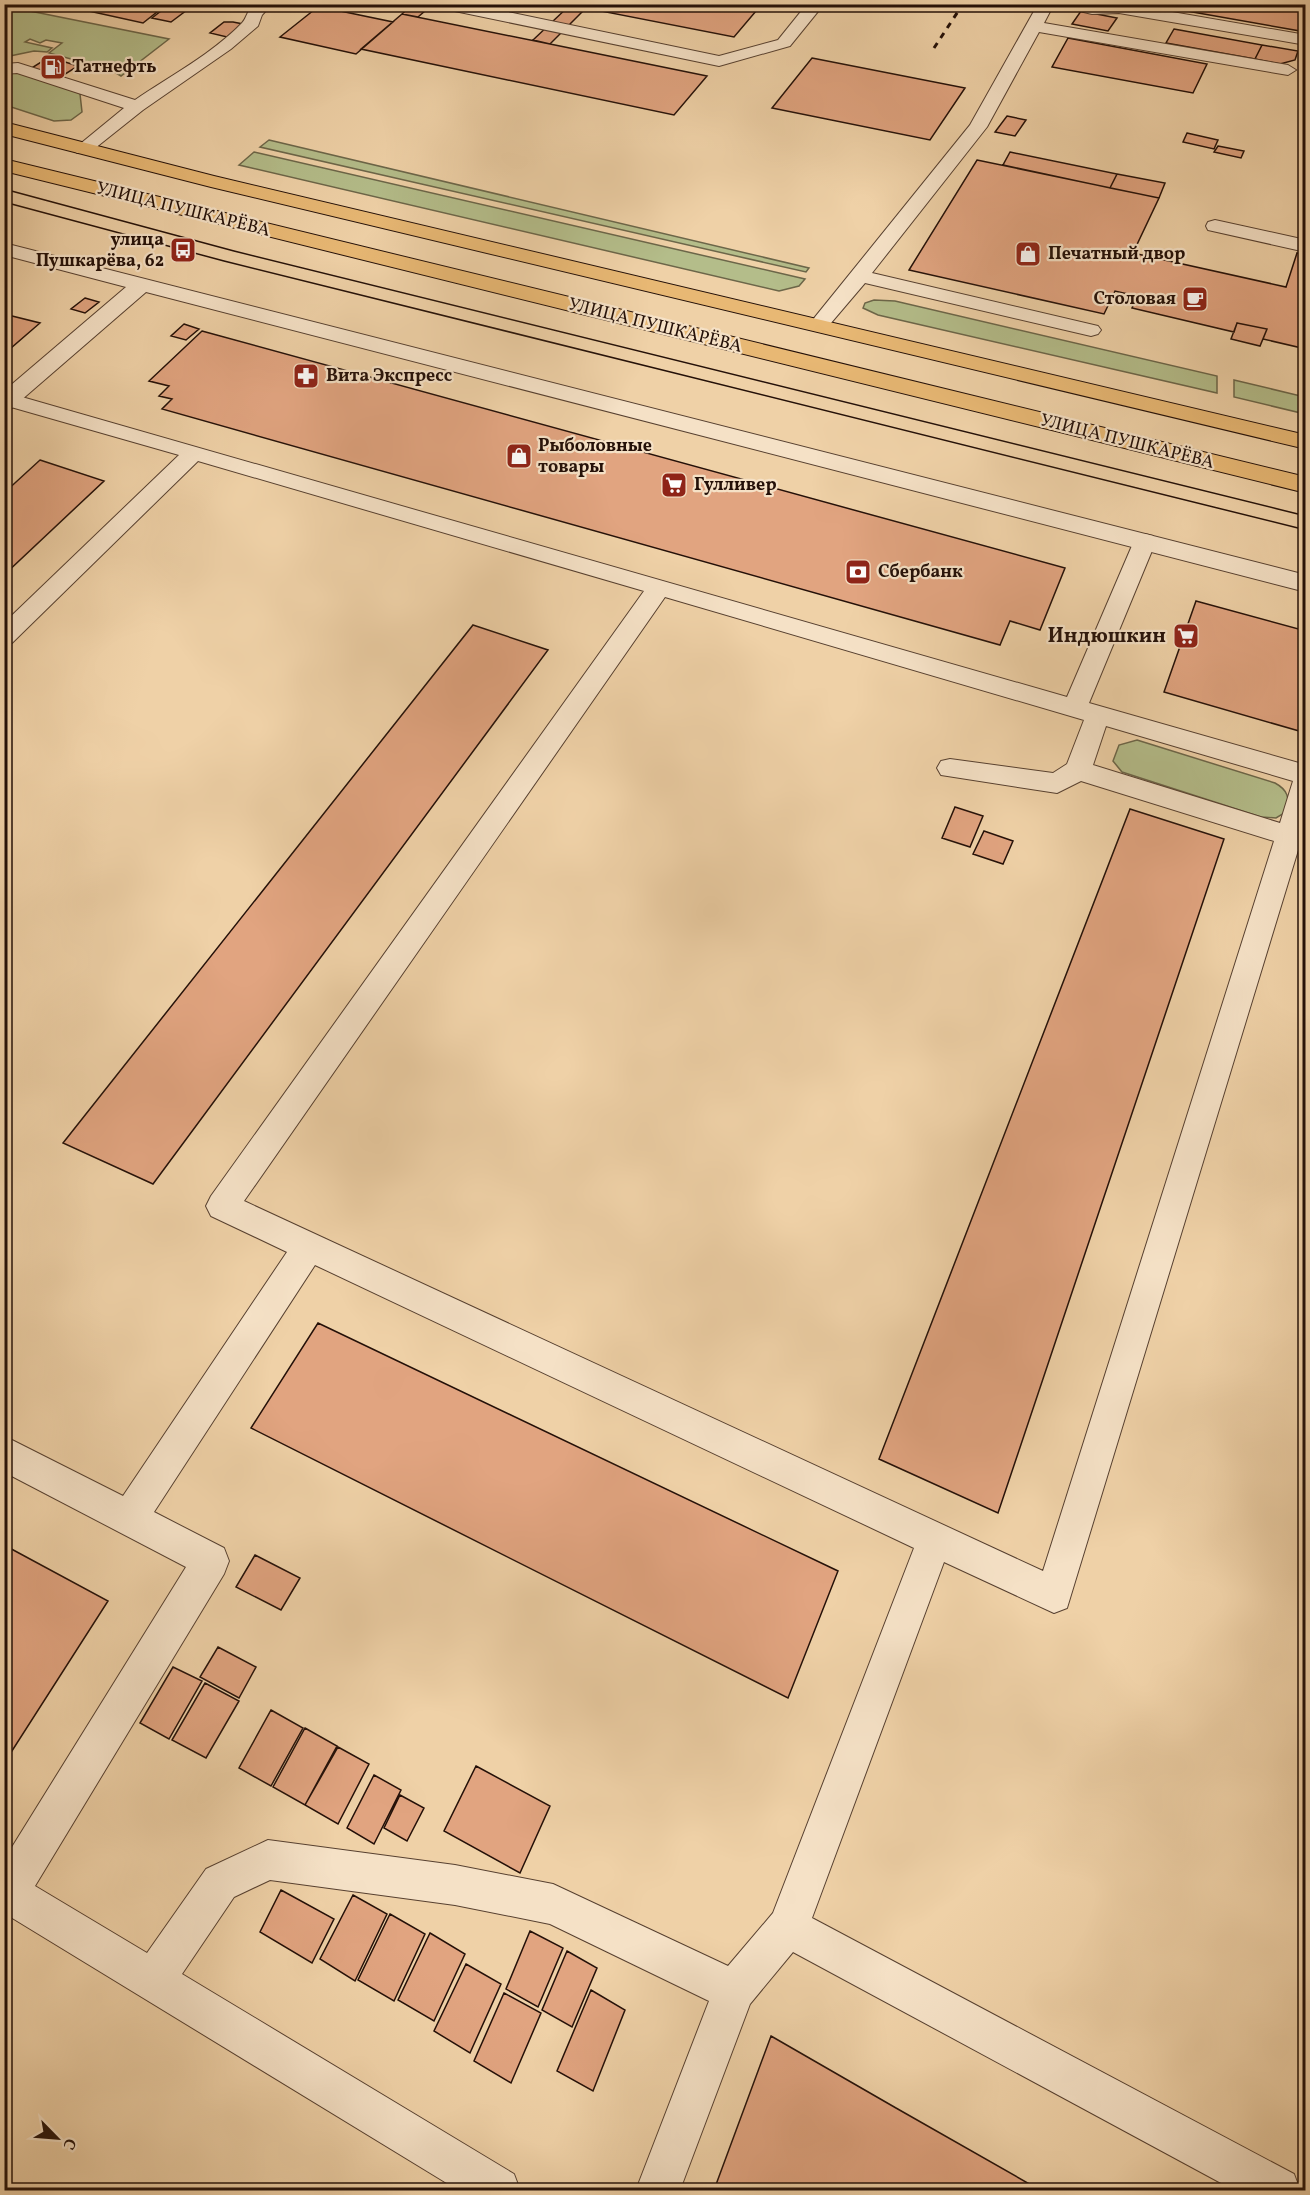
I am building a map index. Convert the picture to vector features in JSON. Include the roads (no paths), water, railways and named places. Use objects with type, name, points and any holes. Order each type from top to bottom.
[{"type":"main road","name":"УЛИЦА ПУШКАРЁВА","points":[[4,128],[82,149],[1305,442]]},
{"type":"main road","points":[[48,176],[82,149]]},
{"type":"main road","name":"УЛИЦА ПУШКАРЁВА","points":[[4,165],[1305,486]]},
{"type":"main road","points":[[792,359],[818,326]]},
{"type":"street","points":[[4,249],[1305,584]]},
{"type":"street","points":[[6,401],[141,285]]},
{"type":"lane","points":[[82,149],[137,106],[225,46],[252,23],[254,13],[264,4]]},
{"type":"lane","points":[[445,4],[719,61],[784,44],[816,4]]},
{"type":"lane","points":[[818,326],[978,127],[1046,4]]},
{"type":"lane","points":[[1069,4],[1092,9],[1119,8],[1305,40]]},
{"type":"lane","points":[[1035,26],[1288,70]]},
{"type":"lane","points":[[4,69],[18,68],[137,106]]},
{"type":"lane","points":[[1215,226],[1305,246]]},
{"type":"lane","points":[[860,276],[1091,330]]},
{"type":"lane","points":[[6,401],[195,453],[1086,711],[1305,778],[1054,1594],[222,1206],[659,588]]},
{"type":"lane","points":[[4,637],[195,453]]},
{"type":"lane","points":[[1078,770],[1086,711],[1145,542]]},
{"type":"lane","points":[[950,768],[1057,783],[1078,770],[1289,836]]},
{"type":"lane","points":[[129,1518],[309,1246]]},
{"type":"lane","points":[[4,1453],[211,1561],[6,1891],[498,2190]]},
{"type":"lane","points":[[658,2190],[734,1991],[788,1927],[934,1539]]},
{"type":"lane","points":[[153,1980],[220,1883],[268,1860],[455,1885],[553,1904],[734,1991]]},
{"type":"lane","points":[[788,1927],[1278,2190]]},
{"type":"tram line","points":[[4,189],[234,251],[1306,516]]},
{"type":"tram line","points":[[4,202],[224,261],[1306,530]]},
{"type":"railway","points":[[934,48],[963,4]]},
{"type":"place","name":"Татнефть","points":[[53,67]]},
{"type":"place","name":"улица Пушкарёва, 62","points":[[183,250]]},
{"type":"place","name":"Печатный двор","points":[[1028,254]]},
{"type":"place","name":"Столовая","points":[[1195,299]]},
{"type":"place","name":"Вита Экспресс","points":[[306,376]]},
{"type":"place","name":"Рыболовные товары","points":[[519,456]]},
{"type":"place","name":"Гулливер","points":[[674,485]]},
{"type":"place","name":"Сбербанк","points":[[858,572]]},
{"type":"place","name":"Индюшкин","points":[[1186,636]]}]
